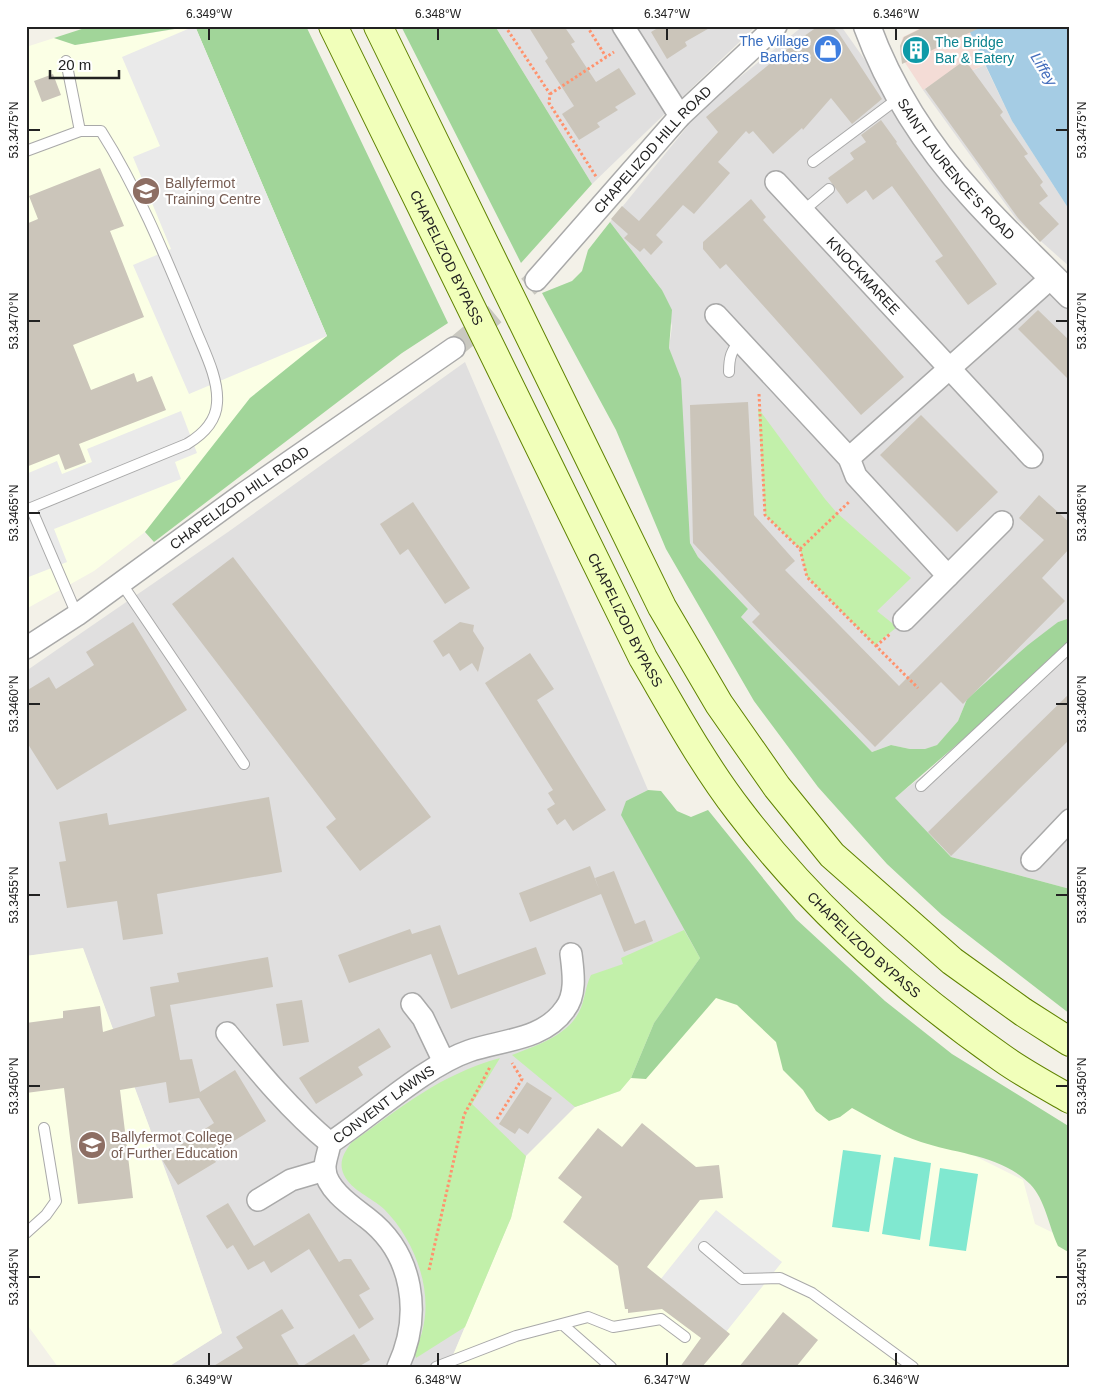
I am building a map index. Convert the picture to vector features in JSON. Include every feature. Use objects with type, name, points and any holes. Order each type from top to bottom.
[{"type":"main road","name":"CHAPELIZOD BYPASS","points":[[333,26],[643,658],[686,732],[738,810],[785,868],[843,927],[924,1000],[1003,1059],[1070,1099]]},
{"type":"main road","points":[[378,26],[662,607],[719,704],[777,787],[832,855],[952,961],[1022,1012],[1070,1042]]},
{"type":"street","name":"CHAPELIZOD HILL ROAD","points":[[536,280],[680,116],[776,26]]},
{"type":"street","name":"SAINT LAURENCE'S ROAD","points":[[867,26],[879,60],[924,135],[970,194],[1061,286]]},
{"type":"street","points":[[627,33],[680,116]]},
{"type":"street","name":"KNOCKMAREE","points":[[776,182],[1032,457]]},
{"type":"street","points":[[849,458],[950,368],[1061,286]]},
{"type":"street","points":[[716,315],[849,458],[856,476],[948,576]]},
{"type":"street","name":"CHAPELIZOD HILL ROAD","points":[[26,648],[77,616],[243,494],[454,348]]},
{"type":"street","points":[[904,620],[1002,522]]},
{"type":"street","points":[[1032,860],[1070,820]]},
{"type":"street","name":"CONVENT LAWNS","points":[[325,1170],[330,1143],[444,1062],[469,1051],[520,1039],[550,1024],[566,1009],[572,994],[571,954]]},
{"type":"street","points":[[412,1004],[423,1018],[444,1062]]},
{"type":"street","points":[[227,1033],[270,1086],[310,1127],[330,1143]]},
{"type":"street","points":[[258,1200],[291,1180],[325,1170],[336,1191],[384,1232],[400,1256],[409,1282],[412,1320],[398,1367]]},
{"type":"lane","points":[[66,61],[80,131]]},
{"type":"lane","points":[[813,162],[901,97]]},
{"type":"lane","points":[[26,151],[80,131],[100,131],[137,194],[206,357],[215,385],[217,403],[212,419],[201,436],[187,444],[31,508],[77,616]]},
{"type":"lane","points":[[803,211],[829,189]]},
{"type":"lane","points":[[730,372],[730,358],[734,348],[741,340]]},
{"type":"lane","points":[[122,584],[244,764]]},
{"type":"lane","points":[[921,786],[1070,647]]},
{"type":"lane","points":[[26,1233],[46,1215],[56,1201],[44,1128]]},
{"type":"lane","points":[[704,1247],[742,1279],[780,1278],[812,1292],[913,1367]]},
{"type":"lane","points":[[436,1367],[516,1336],[588,1317],[612,1327],[662,1319],[685,1337]]},
{"type":"lane","points":[[562,1324],[611,1367]]},
{"type":"path","points":[[505,26],[550,94],[549,103],[609,197]]},
{"type":"path","points":[[587,26],[606,56]]},
{"type":"path","points":[[550,94],[606,56],[627,33]]},
{"type":"path","points":[[758,358],[765,515],[800,548],[807,577],[918,688]]},
{"type":"path","points":[[800,548],[865,486]]},
{"type":"path","points":[[497,1119],[522,1079],[499,1043]]},
{"type":"path","points":[[428,1271],[464,1115],[494,1060],[499,1043]]},
{"type":"shaded area","name":"Ballyfermot Training Centre","points":[[195,26],[327,336],[250,398],[145,532],[94,571],[26,609],[26,47],[54,38],[75,45]]},
{"type":"shaded area","points":[[195,26],[327,336],[189,394],[133,265],[171,249],[133,157],[160,146],[122,57]]},
{"type":"shaded area","points":[[495,26],[756,26],[592,184]]},
{"type":"shaded area","points":[[803,26],[841,26],[971,210],[1070,311],[1070,618],[1058,622],[967,699],[958,721],[937,745],[926,749],[910,749],[891,745],[872,752],[741,617],[748,609],[698,557],[690,543],[673,361],[669,348],[672,326],[662,290],[610,222],[703,107]]},
{"type":"shaded area","points":[[925,26],[967,26],[985,65],[970,71],[958,67],[923,90],[900,55],[900,46],[903,37]]},
{"type":"shaded area","points":[[967,63],[971,71],[985,65],[1012,121],[1070,211],[1070,267],[1017,220],[923,90]]},
{"type":"shaded area","points":[[465,362],[648,790],[626,801],[622,815],[700,958],[678,991],[511,1218],[448,1367],[168,1367],[222,1333],[173,1191],[83,949],[26,956],[26,671],[228,532]]},
{"type":"shaded area","points":[[181,411],[197,453],[175,462],[181,479],[54,529],[67,562],[26,578],[26,474],[57,461],[62,474],[92,462],[87,449]]},
{"type":"shaded area","points":[[1070,644],[1070,889],[951,857],[894,798],[973,737]]},
{"type":"shaded area","name":"Ballyfermot College of Further Education","points":[[83,948],[173,1191],[222,1333],[168,1367],[58,1367],[26,1323],[26,956]]},
{"type":"shaded area","points":[[700,958],[822,1080],[1023,1180],[1035,1224],[1070,1241],[1070,1367],[448,1367],[511,1218],[526,1156],[575,1107],[620,1091],[631,1078],[678,991]]},
{"type":"shaded area","points":[[716,1210],[782,1262],[726,1332],[660,1280]]},
{"type":"green space","points":[[91,26],[193,26],[75,45],[54,38]]},
{"type":"green space","points":[[195,26],[306,26],[448,323],[402,353],[154,542],[145,532],[250,398],[327,336]]},
{"type":"green space","points":[[401,26],[495,26],[592,184],[521,263]]},
{"type":"green space","points":[[610,222],[662,290],[672,310],[669,348],[681,379],[690,543],[698,557],[748,609],[741,617],[872,752],[891,745],[910,749],[925,749],[937,745],[958,721],[967,699],[1028,645],[1058,622],[1070,618],[1070,643],[895,798],[951,857],[1070,889],[1070,1014],[942,915],[887,864],[818,787],[754,701],[666,549],[616,430],[542,293],[572,281],[582,271],[588,250]]},
{"type":"green space","points":[[758,408],[837,513],[911,578],[877,611],[897,627],[875,645],[807,577],[800,549],[765,515]]},
{"type":"green space","points":[[648,790],[661,791],[677,811],[691,817],[708,810],[796,919],[885,1001],[952,1054],[1070,1127],[1070,1253],[1058,1246],[1043,1205],[1035,1190],[1018,1174],[1006,1167],[992,1161],[912,1139],[852,1108],[840,1117],[829,1121],[816,1111],[803,1090],[783,1070],[776,1042],[737,1005],[716,998],[646,1079],[631,1078],[654,1023],[700,958],[621,815],[626,801]]},
{"type":"green space","points":[[684,930],[700,958],[654,1023],[631,1078],[620,1091],[575,1107],[512,1055],[550,1039],[567,1028],[581,1008],[591,975],[623,964],[621,958]]},
{"type":"green space","points":[[500,1058],[472,1104],[526,1156],[511,1218],[465,1327],[416,1358],[413,1349],[420,1338],[425,1316],[425,1299],[419,1266],[395,1221],[384,1209],[347,1181],[342,1170],[343,1158],[351,1143],[422,1093],[458,1073]]},
{"type":"green space","points":[[843,1150],[881,1155],[869,1232],[832,1227]]},
{"type":"green space","points":[[894,1157],[931,1163],[920,1240],[882,1234]]},
{"type":"green space","points":[[940,1168],[978,1174],[966,1251],[929,1246]]},
{"type":"water","name":"Liffey","points":[[967,26],[1070,26],[1070,211],[1012,121]]},
{"type":"building","points":[[528,26],[564,26],[575,42],[571,44],[596,82],[619,68],[636,94],[615,107],[618,110],[597,123],[600,127],[579,140],[562,114],[574,106],[545,61],[548,58]]},
{"type":"building","points":[[661,26],[713,26],[685,42],[687,46],[667,59],[651,32]]},
{"type":"building","points":[[831,26],[838,32],[882,99],[852,124],[831,98],[803,130],[802,128],[773,154],[753,131],[749,134],[746,131],[718,162],[730,173],[694,214],[683,205],[656,235],[663,242],[651,255],[644,248],[640,252],[624,238],[628,234],[611,219],[622,206],[639,221],[718,132],[706,117],[797,41],[817,27]]},
{"type":"building","name":"The Bridge Bar & Eatery","points":[[926,26],[984,26],[902,64],[900,46],[904,37]]},
{"type":"building","points":[[965,60],[1003,112],[1000,115],[1028,154],[1024,156],[1043,182],[1040,185],[1048,196],[1039,203],[1059,224],[1040,242],[1018,218],[925,89]]},
{"type":"building","points":[[53,74],[61,95],[42,102],[34,81]]},
{"type":"building","points":[[881,120],[997,284],[968,305],[935,261],[943,256],[892,186],[873,200],[866,190],[847,204],[828,178],[854,159],[850,153],[866,142],[861,135]]},
{"type":"building","points":[[100,168],[124,226],[110,231],[144,317],[73,345],[91,390],[134,373],[137,382],[152,376],[166,410],[79,444],[86,462],[65,470],[59,454],[26,467],[26,224],[38,219],[29,196]]},
{"type":"building","points":[[751,199],[766,217],[763,220],[904,377],[861,415],[726,264],[720,269],[703,249],[703,242]]},
{"type":"building","points":[[1038,310],[1070,341],[1070,381],[1018,329]]},
{"type":"building","points":[[748,402],[754,515],[795,561],[785,570],[899,686],[1044,540],[1019,518],[1039,495],[1070,523],[1070,548],[1042,578],[1065,601],[963,704],[941,682],[875,747],[752,622],[760,614],[693,543],[690,405]]},
{"type":"building","points":[[921,415],[998,492],[957,532],[880,455]]},
{"type":"building","points":[[413,502],[470,588],[445,604],[408,549],[400,555],[380,524]]},
{"type":"building","points":[[233,557],[431,817],[360,871],[326,827],[336,819],[172,604]]},
{"type":"building","points":[[133,622],[187,710],[57,790],[26,741],[26,691],[49,677],[56,689],[94,665],[86,652]]},
{"type":"building","points":[[460,622],[474,625],[473,631],[484,648],[478,672],[472,663],[460,671],[449,653],[443,657],[433,641]]},
{"type":"building","points":[[530,653],[554,689],[537,700],[606,810],[573,831],[565,819],[557,825],[547,809],[555,804],[548,793],[553,790],[485,683]]},
{"type":"building","points":[[1070,693],[1070,739],[951,856],[928,832]]},
{"type":"building","points":[[269,797],[282,872],[157,894],[163,934],[123,940],[117,901],[67,908],[59,862],[66,861],[59,822],[107,813],[109,825]]},
{"type":"building","points":[[590,866],[599,889],[595,878],[614,871],[635,924],[645,920],[653,941],[624,952],[601,894],[530,922],[519,893]]},
{"type":"building","points":[[440,925],[458,975],[536,947],[546,974],[451,1009],[431,954],[349,983],[338,955],[410,929],[412,934]]},
{"type":"building","points":[[268,957],[273,987],[170,1005],[180,1060],[192,1059],[200,1092],[235,1070],[266,1121],[211,1155],[216,1162],[178,1185],[161,1158],[214,1123],[199,1098],[169,1103],[166,1082],[120,1090],[133,1198],[78,1204],[64,1088],[26,1093],[26,1023],[63,1018],[63,1011],[100,1006],[103,1032],[155,1016],[150,987],[179,982],[177,973]]},
{"type":"building","points":[[302,1000],[309,1042],[283,1046],[276,1004]]},
{"type":"building","points":[[379,1028],[391,1047],[358,1067],[363,1075],[316,1104],[299,1078]]},
{"type":"building","points":[[527,1082],[552,1098],[528,1134],[519,1128],[515,1134],[499,1124]]},
{"type":"building","points":[[642,1123],[696,1167],[719,1165],[723,1198],[700,1200],[647,1267],[730,1334],[702,1367],[680,1367],[701,1338],[662,1309],[628,1313],[628,1309],[625,1309],[618,1266],[563,1222],[582,1197],[558,1178],[598,1128],[622,1147]]},
{"type":"building","points":[[228,1203],[254,1246],[309,1213],[339,1262],[344,1259],[351,1259],[370,1289],[359,1295],[374,1319],[359,1329],[309,1249],[271,1273],[264,1261],[248,1270],[233,1245],[227,1249],[206,1216]]},
{"type":"building","points":[[282,1309],[294,1328],[281,1335],[300,1367],[212,1367],[243,1348],[236,1337]]},
{"type":"building","points":[[783,1312],[818,1340],[796,1367],[739,1367]]},
{"type":"building","points":[[354,1334],[370,1360],[358,1367],[301,1367]]},
{"type":"tunnel","points":[[454,348],[536,280]]},
{"type":"place","name":"The Village Barbers","points":[[828,49]]},
{"type":"place","name":"The Bridge Bar & Eatery","points":[[916,50]]},
{"type":"place","name":"Ballyfermot Training Centre","points":[[146,191]]},
{"type":"place","name":"Ballyfermot College of Further Education","points":[[92,1145]]}]
